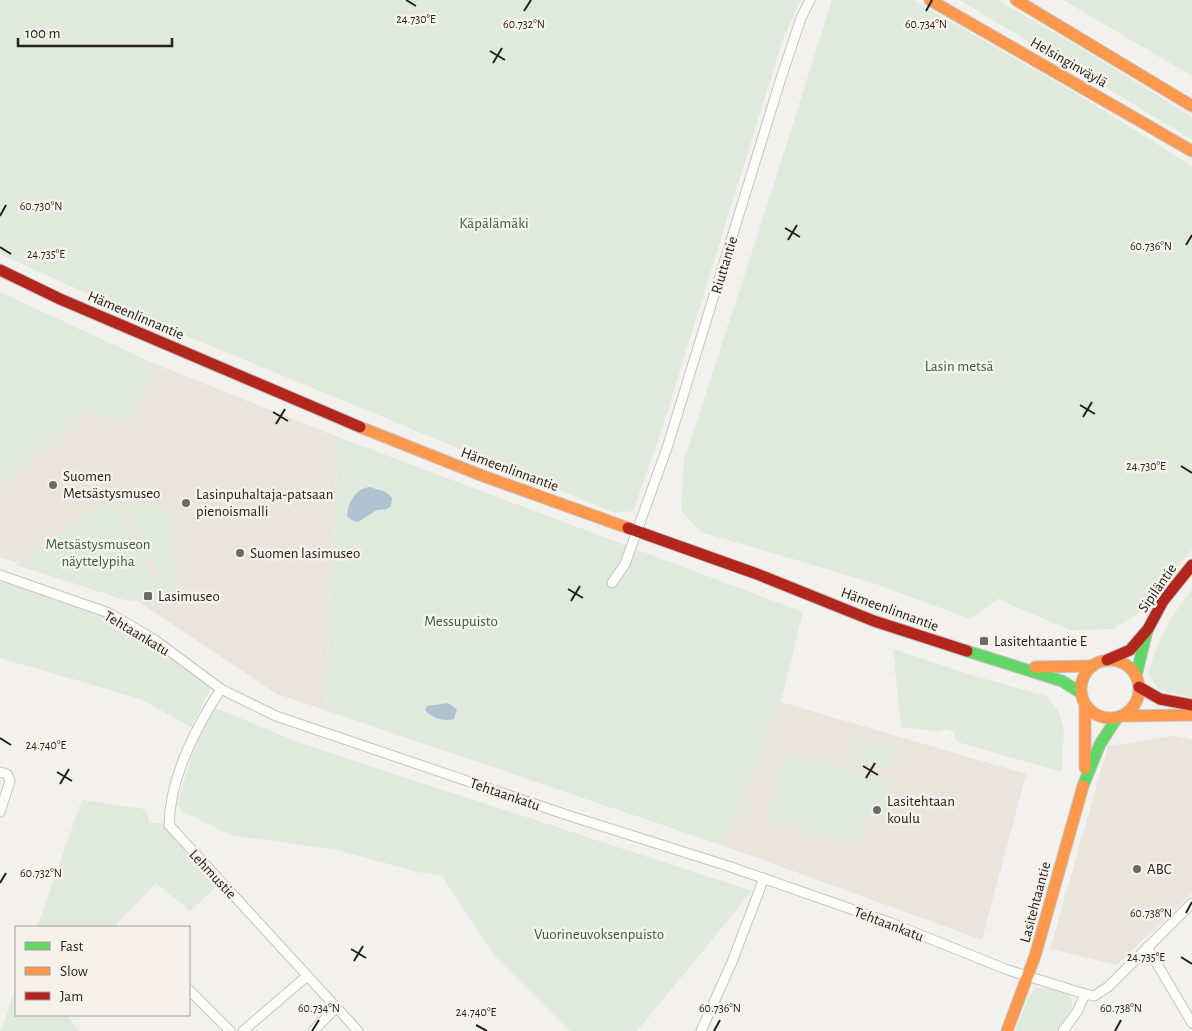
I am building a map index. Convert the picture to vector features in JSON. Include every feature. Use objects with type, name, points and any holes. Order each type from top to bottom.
[{"type":"main road","name":"Helsinginväylä","points":[[930,0],[1192,151]]},
{"type":"main road","name":"Helsinginväylä","points":[[1016,0],[1192,106]]},
{"type":"main road","name":"Hämeenlinnantie","points":[[0,270],[60,299],[327,414],[483,476],[758,574],[874,621],[972,654],[1021,667],[1062,681],[1081,693]]},
{"type":"main road","name":"Sipiläntie","points":[[1106,660],[1130,650],[1148,629],[1164,601],[1192,565]]},
{"type":"main road","name":"Sipiläntie","points":[[1138,681],[1148,629]]},
{"type":"main road","points":[[1192,705],[1160,699],[1138,681],[1123,663],[1106,660],[1092,666],[1084,676],[1081,693],[1085,705],[1099,716],[1192,715]]},
{"type":"main road","name":"Hämeenlinnantie","points":[[1021,667],[1092,666]]},
{"type":"main road","points":[[1119,717],[1134,706],[1138,681]]},
{"type":"main road","name":"Lasitehtaantie","points":[[1085,705],[1085,778]]},
{"type":"main road","name":"Lasitehtaantie","points":[[1007,1031],[1029,976],[1085,778],[1101,737],[1119,717]]},
{"type":"street","name":"Riuttantie","points":[[612,583],[625,564],[667,448],[786,63],[801,18],[810,0]]},
{"type":"street","name":"Tehtaankatu","points":[[0,575],[109,614],[155,640],[220,689],[276,716],[764,878],[891,924],[1008,970],[1086,994]]},
{"type":"street","name":"Lehmustie","points":[[220,689],[203,719],[183,765],[169,808],[169,825],[358,1031]]},
{"type":"street","points":[[0,772],[7,774],[10,780],[0,812]]},
{"type":"street","points":[[701,1031],[732,962],[764,878]]},
{"type":"street","points":[[1063,1031],[1077,1012],[1086,994],[1094,996],[1108,987],[1192,903]]},
{"type":"street","points":[[1147,947],[1192,1023]]},
{"type":"street","points":[[243,1031],[307,976]]},
{"type":"street","points":[[190,991],[230,1031]]},
{"type":"street","points":[[313,1031],[336,1008]]},
{"type":"shaded area","points":[[153,363],[338,437],[325,710],[277,694],[136,600],[0,557],[0,488],[80,412],[130,420]]},
{"type":"shaded area","name":"Lasitehtaan koulu","points":[[781,702],[1026,774],[982,940],[724,846]]},
{"type":"shaded area","points":[[1174,736],[1192,740],[1192,893],[1117,965],[1050,949],[1108,746]]},
{"type":"green space","name":"Käpälämäki","points":[[0,0],[801,0],[784,36],[659,438],[633,511],[615,513],[114,306],[0,254]]},
{"type":"green space","name":"Lasin metsä","points":[[832,0],[913,0],[1077,94],[1192,166],[1192,549],[1139,613],[1113,629],[1070,630],[998,599],[970,619],[873,583],[701,532],[681,511],[684,460]]},
{"type":"green space","points":[[959,0],[998,0],[1094,56],[1192,117],[1192,139]]},
{"type":"green space","points":[[1063,0],[1192,0],[1192,76]]},
{"type":"green space","points":[[0,292],[153,363],[130,420],[80,412],[0,488]]},
{"type":"green space","name":"Messupuisto","points":[[338,437],[803,612],[781,702],[724,846],[325,710]]},
{"type":"green space","name":"Metsästysmuseon näyttelypiha","points":[[112,495],[163,598],[128,601],[16,565]]},
{"type":"green space","points":[[125,499],[171,513],[170,552],[184,605],[171,600],[131,517]]},
{"type":"green space","points":[[0,579],[105,616],[153,643],[211,688],[191,727],[140,699],[0,658]]},
{"type":"green space","points":[[1192,590],[1192,698],[1158,689],[1148,674],[1166,629]]},
{"type":"green space","points":[[893,649],[968,674],[1046,696],[1059,712],[1064,729],[1062,772],[957,742],[953,732],[947,729],[938,732],[901,727]]},
{"type":"green space","name":"Vuorineuvoksenpuisto","points":[[215,708],[303,744],[752,891],[637,1031],[570,1031],[494,955],[442,876],[417,872],[337,850],[230,835],[182,811],[177,804],[196,743]]},
{"type":"green space","points":[[860,741],[895,749],[892,768],[855,760]]},
{"type":"green space","points":[[783,752],[893,782],[882,819],[864,815],[857,842],[819,833],[816,839],[803,836],[804,829],[768,818]]},
{"type":"green space","points":[[82,800],[146,809],[149,823],[164,823],[219,884],[190,911],[156,883],[115,926],[37,926]]},
{"type":"green space","points":[[1036,988],[1050,988],[1070,995],[1072,1006],[1067,1019],[1056,1031],[1015,1031],[1029,996]]},
{"type":"green space","points":[[15,990],[15,1016],[68,1016],[79,1031],[1,1031]]},
{"type":"water","points":[[370,487],[386,492],[392,498],[391,506],[387,509],[377,510],[358,522],[351,520],[347,516],[351,501],[361,490]]},
{"type":"water","points":[[448,703],[457,709],[454,719],[438,719],[425,710],[427,706]]},
{"type":"traffic: fast","points":[[1136,676],[1147,631]]},
{"type":"traffic: fast","points":[[967,651],[1062,681],[1081,693]]},
{"type":"traffic: fast","points":[[1083,786],[1100,744],[1117,718]]},
{"type":"traffic: slow","points":[[930,0],[1192,151]]},
{"type":"traffic: slow","points":[[1016,0],[1192,106]]},
{"type":"traffic: slow","points":[[360,427],[483,476],[628,528]]},
{"type":"traffic: slow","points":[[1104,660],[1116,660],[1131,668],[1139,683],[1139,689],[1139,695],[1131,710],[1116,718],[1104,718],[1089,710],[1081,695],[1081,683],[1089,668],[1104,660]]},
{"type":"traffic: slow","points":[[1035,667],[1092,666]]},
{"type":"traffic: slow","points":[[1085,705],[1085,768]]},
{"type":"traffic: slow","points":[[1122,716],[1192,715]]},
{"type":"traffic: slow","points":[[1007,1031],[1035,956],[1083,786]]},
{"type":"traffic: jam","points":[[0,270],[60,299],[360,427]]},
{"type":"traffic: jam","points":[[628,528],[757,574],[874,621],[967,651]]},
{"type":"traffic: jam","points":[[1107,660],[1130,650],[1148,629],[1163,601],[1192,565]]},
{"type":"traffic: jam","points":[[1139,687],[1160,699],[1192,705]]},
{"type":"place","name":"Suomen Metsästysmuseo","points":[[53,485]]},
{"type":"place","name":"Lasinpuhaltaja-patsaan pienoismalli","points":[[186,503]]},
{"type":"place","name":"Suomen lasimuseo","points":[[240,553]]},
{"type":"place","name":"Lasimuseo","points":[[148,596]]},
{"type":"place","name":"Lasitehtaantie E","points":[[984,641]]},
{"type":"place","name":"Lasitehtaan koulu","points":[[877,810]]},
{"type":"place","name":"ABC","points":[[1137,869]]}]
